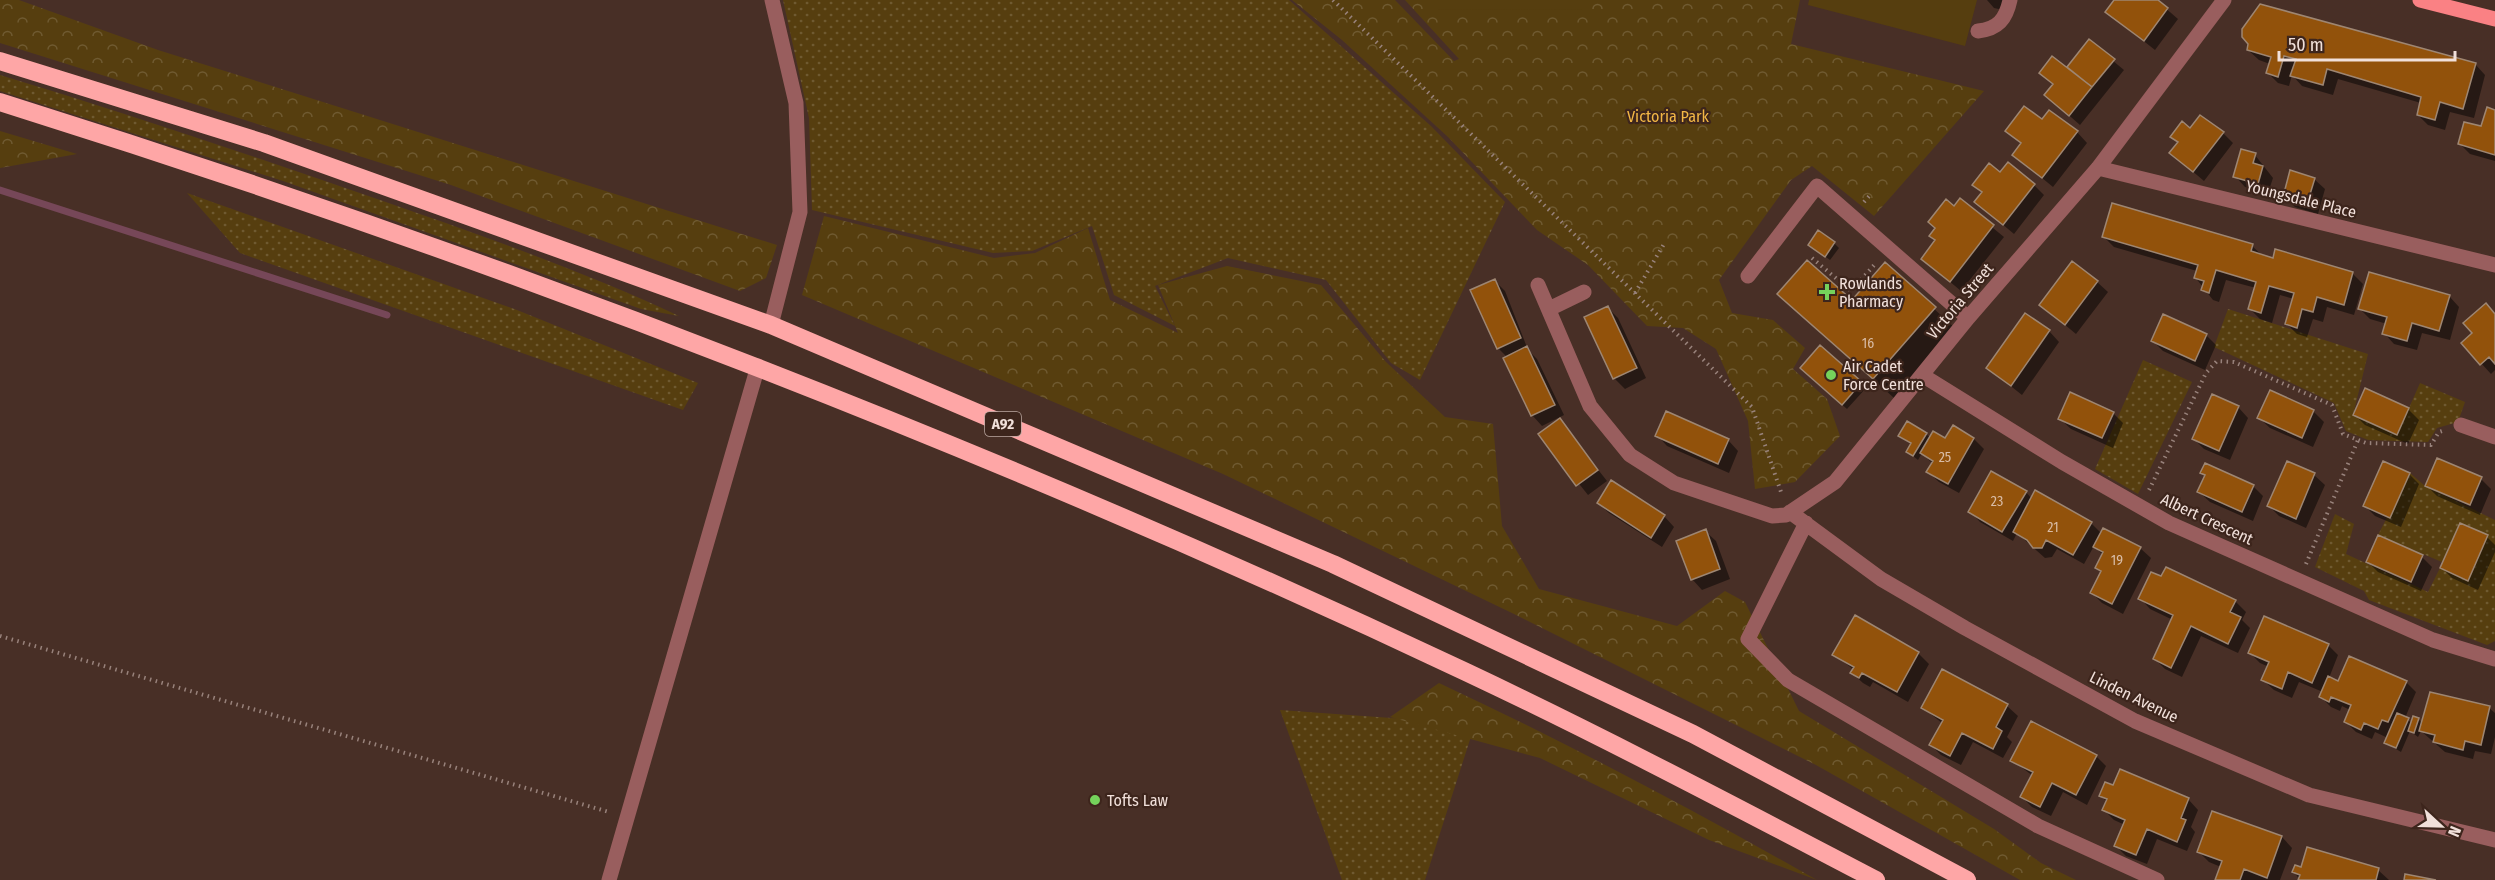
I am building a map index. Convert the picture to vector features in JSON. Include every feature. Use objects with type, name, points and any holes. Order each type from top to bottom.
[{"type":"highway","name":"A92","points":[[0,61],[264,144],[771,325],[1333,564],[1693,734],[1968,880]]},
{"type":"highway","name":"A92","points":[[0,102],[207,167],[540,284],[758,366],[1199,550],[1468,673],[1876,880]]},
{"type":"main road","points":[[2420,0],[2495,19]]},
{"type":"street","points":[[771,325],[800,212],[796,103],[772,0]]},
{"type":"street","points":[[1978,31],[1988,30],[1999,24],[2007,14],[2010,0]]},
{"type":"street","name":"Victoria Street","points":[[1790,512],[1835,482],[1968,318],[2098,168],[2224,0]]},
{"type":"street","name":"Youngsdale Place","points":[[2098,168],[2495,265]]},
{"type":"street","points":[[1748,276],[1817,186],[1968,318]]},
{"type":"street","points":[[1538,285],[1590,406],[1630,455],[1674,483],[1772,516],[1790,512]]},
{"type":"street","points":[[1549,309],[1584,292]]},
{"type":"street","points":[[609,880],[758,366]]},
{"type":"street","name":"Albert Crescent","points":[[1922,375],[2062,462],[2169,523],[2433,640],[2495,659]]},
{"type":"street","points":[[2461,425],[2495,437]]},
{"type":"street","name":"Linden Avenue","points":[[1790,512],[1881,579],[2135,722],[2309,795],[2495,840]]},
{"type":"street","points":[[1806,523],[1748,639],[1788,680],[2038,826],[2157,880]]},
{"type":"path","points":[[1333,0],[1752,407],[1781,492]]},
{"type":"path","points":[[1635,293],[1664,244]]},
{"type":"path","points":[[1812,258],[1851,291],[1882,256]]},
{"type":"path","points":[[2141,507],[2206,373],[2217,361],[2234,362],[2332,405],[2343,434],[2366,443],[2431,445],[2439,432],[2461,425]]},
{"type":"path","points":[[2299,580],[2358,440]]},
{"type":"path","points":[[0,636],[627,818]]},
{"type":"green space","points":[[0,0],[19,0],[158,50],[777,245],[766,278],[740,291],[451,185],[0,43]]},
{"type":"green space","points":[[783,0],[1289,0],[1431,126],[1505,202],[1420,380],[1391,363],[1326,280],[1228,258],[1155,286],[1175,326],[1114,295],[1092,226],[1032,251],[993,253],[812,210],[809,118]]},
{"type":"green space","name":"Victoria Park","points":[[1292,0],[1395,0],[1454,61],[1459,59],[1405,0],[1800,0],[1791,44],[1984,91],[1874,216],[1812,166],[1791,180],[1719,280],[1732,313],[1773,320],[1805,348],[1793,369],[1827,399],[1840,436],[1795,482],[1755,489],[1748,421],[1716,349],[1683,328],[1647,326],[1588,265],[1537,230],[1448,137],[1342,40]]},
{"type":"green space","points":[[1431,0],[1586,0],[1586,9],[1431,10]]},
{"type":"green space","points":[[1809,0],[1977,0],[1965,46],[1808,5]]},
{"type":"green space","points":[[0,75],[192,136],[458,227],[570,269],[679,316],[641,309],[283,181],[0,91]]},
{"type":"green space","points":[[0,131],[77,154],[0,168]]},
{"type":"green space","points":[[187,193],[517,310],[698,383],[683,410],[240,253]]},
{"type":"green space","points":[[824,216],[994,258],[1035,253],[1088,228],[1110,300],[1178,333],[1158,285],[1227,266],[1321,285],[1386,362],[1445,417],[1493,424],[1502,526],[1539,589],[1677,626],[1725,591],[1745,602],[1799,711],[1994,829],[2041,863],[2076,880],[2020,880],[1816,765],[1514,614],[1223,474],[802,295]]},
{"type":"green space","points":[[2228,309],[2368,354],[2353,415],[2397,435],[2420,383],[2465,402],[2458,422],[2437,428],[2428,442],[2368,440],[2346,431],[2334,403],[2214,347]]},
{"type":"green space","points":[[2143,360],[2192,382],[2138,494],[2095,469]]},
{"type":"green space","points":[[2410,473],[2425,486],[2495,520],[2495,641],[2487,645],[2369,600],[2364,591],[2315,567],[2335,514],[2354,524],[2346,554],[2428,592],[2440,568],[2468,580],[2488,535],[2460,523],[2442,562],[2378,535]]},
{"type":"green space","points":[[1439,683],[1630,778],[1817,880],[1709,840],[1540,758],[1390,717]]},
{"type":"green space","points":[[1280,710],[1475,724],[1425,880],[1342,880]]},
{"type":"building","points":[[2114,0],[2158,0],[2168,8],[2144,41],[2105,12]]},
{"type":"building","points":[[2260,4],[2476,63],[2463,109],[2440,102],[2435,120],[2417,115],[2421,97],[2327,69],[2323,85],[2290,76],[2296,59],[2284,56],[2278,77],[2266,73],[2271,57],[2247,50],[2248,44],[2242,37],[2242,29]]},
{"type":"building","points":[[2089,39],[2115,59],[2092,87],[2067,67]]},
{"type":"building","points":[[2052,56],[2092,87],[2069,116],[2044,95],[2053,84],[2039,73]]},
{"type":"building","points":[[2024,106],[2042,119],[2049,110],[2078,131],[2042,178],[2012,155],[2021,143],[2005,131]]},
{"type":"building","points":[[2487,107],[2495,110],[2495,155],[2458,144],[2464,122],[2481,126]]},
{"type":"building","points":[[2200,115],[2224,132],[2193,172],[2169,153],[2178,142],[2170,137],[2182,121],[2190,128]]},
{"type":"building","points":[[2241,149],[2256,153],[2253,163],[2263,166],[2258,184],[2233,177]]},
{"type":"building","points":[[2008,162],[2035,184],[2003,225],[1974,202],[1982,192],[1972,185],[1989,163],[2000,172]]},
{"type":"building","points":[[2290,170],[2315,178],[2307,204],[2283,197]]},
{"type":"building","points":[[1960,198],[1994,225],[1950,282],[1921,259],[1935,240],[1929,236],[1935,228],[1928,222],[1946,199],[1954,206]]},
{"type":"building","points":[[2112,203],[2253,244],[2251,251],[2273,258],[2275,249],[2353,272],[2344,305],[2317,297],[2313,312],[2302,309],[2297,328],[2285,324],[2294,293],[2269,286],[2261,313],[2248,309],[2256,282],[2216,270],[2209,293],[2201,290],[2204,281],[2194,278],[2198,265],[2102,237]]},
{"type":"building","points":[[1818,230],[1835,242],[1825,257],[1808,245]]},
{"type":"building","points":[[1807,260],[1852,300],[1885,262],[1936,307],[1873,379],[1777,294]]},
{"type":"building","points":[[2072,261],[2098,281],[2065,325],[2039,305]]},
{"type":"building","points":[[2369,272],[2450,295],[2439,331],[2412,323],[2407,341],[2382,334],[2387,317],[2358,309]]},
{"type":"building","points":[[1495,279],[1521,338],[1497,349],[1470,290]]},
{"type":"building","points":[[2486,303],[2495,314],[2495,364],[2489,357],[2480,365],[2461,343],[2472,333],[2463,323]]},
{"type":"building","points":[[1608,306],[1637,368],[1613,379],[1584,317]]},
{"type":"building","points":[[2025,313],[2050,330],[2011,386],[1986,368]]},
{"type":"building","points":[[2163,314],[2207,334],[2195,361],[2151,341]]},
{"type":"building","name":"Air Cadet Force Centre","points":[[1820,345],[1862,382],[1842,405],[1800,368]]},
{"type":"building","points":[[1527,346],[1555,405],[1531,416],[1503,358]]},
{"type":"building","points":[[2365,388],[2409,408],[2397,435],[2353,415]]},
{"type":"building","points":[[2270,390],[2314,410],[2302,438],[2257,418]]},
{"type":"building","points":[[2070,392],[2114,412],[2102,438],[2058,419]]},
{"type":"building","points":[[2212,394],[2239,406],[2219,451],[2192,439]]},
{"type":"building","points":[[1666,411],[1729,439],[1718,464],[1655,436]]},
{"type":"building","points":[[1560,418],[1598,470],[1576,486],[1538,434]]},
{"type":"building","points":[[1907,421],[1927,433],[1913,456],[1906,452],[1911,443],[1898,436]]},
{"type":"building","points":[[1953,425],[1974,438],[1948,484],[1926,472],[1933,461],[1920,453],[1933,431],[1945,438]]},
{"type":"building","points":[[2437,458],[2482,477],[2470,505],[2425,486]]},
{"type":"building","points":[[2287,461],[2315,473],[2296,519],[2267,506]]},
{"type":"building","points":[[2383,461],[2410,473],[2390,518],[2363,506]]},
{"type":"building","points":[[2205,463],[2254,485],[2242,512],[2197,492],[2205,475],[2200,473]]},
{"type":"building","points":[[1991,471],[2027,491],[2002,532],[1968,512]]},
{"type":"building","points":[[1611,480],[1665,515],[1651,538],[1597,503]]},
{"type":"building","points":[[2035,490],[2092,522],[2073,555],[2046,540],[2042,548],[2033,548],[2027,540],[2013,532]]},
{"type":"building","points":[[2460,523],[2488,535],[2468,581],[2440,568]]},
{"type":"building","points":[[2103,528],[2141,547],[2112,604],[2090,593],[2101,571],[2095,568],[2103,552],[2093,547]]},
{"type":"building","points":[[1706,529],[1720,569],[1691,580],[1676,541]]},
{"type":"building","points":[[2378,535],[2423,555],[2411,582],[2366,562]]},
{"type":"building","points":[[2166,567],[2236,600],[2230,612],[2241,617],[2228,644],[2191,626],[2171,668],[2153,659],[2173,615],[2138,599],[2151,572],[2161,576]]},
{"type":"building","points":[[1855,615],[1919,652],[1897,692],[1862,673],[1859,678],[1850,673],[1854,667],[1832,655]]},
{"type":"building","points":[[2264,616],[2329,644],[2312,683],[2288,672],[2282,689],[2261,680],[2269,662],[2248,653]]},
{"type":"building","points":[[2349,656],[2407,681],[2388,722],[2382,720],[2378,729],[2364,723],[2361,730],[2344,722],[2351,705],[2331,697],[2329,702],[2319,697],[2328,676],[2338,681]]},
{"type":"building","points":[[1942,669],[2008,704],[1996,727],[2002,731],[1993,749],[1962,733],[1950,756],[1929,745],[1943,720],[1921,708]]},
{"type":"building","points":[[2430,692],[2490,706],[2481,745],[2465,741],[2463,750],[2433,742],[2435,735],[2419,731]]},
{"type":"building","points":[[2397,713],[2409,718],[2396,748],[2384,743]]},
{"type":"building","points":[[2413,716],[2419,718],[2414,733],[2408,731]]},
{"type":"building","points":[[2031,721],[2097,755],[2076,795],[2052,783],[2040,807],[2020,797],[2033,772],[2010,761]]},
{"type":"building","points":[[2120,769],[2189,798],[2181,818],[2186,820],[2177,842],[2147,829],[2136,855],[2114,846],[2125,820],[2102,810],[2107,799],[2099,796],[2105,782],[2113,785]]},
{"type":"building","points":[[2212,811],[2282,836],[2267,878],[2244,869],[2240,880],[2215,880],[2222,861],[2197,852]]},
{"type":"building","points":[[2307,847],[2379,868],[2376,880],[2298,880],[2300,875],[2292,872],[2295,865],[2301,867]]},
{"type":"building","points":[[2405,874],[2436,880],[2404,880]]},
{"type":"waterway","points":[[0,190],[387,315]]},
{"type":"place","name":"Rowlands Pharmacy","points":[[1827,292]]},
{"type":"place","name":"Air Cadet Force Centre","points":[[1831,375]]},
{"type":"place","name":"Tofts Law","points":[[1095,800]]}]
